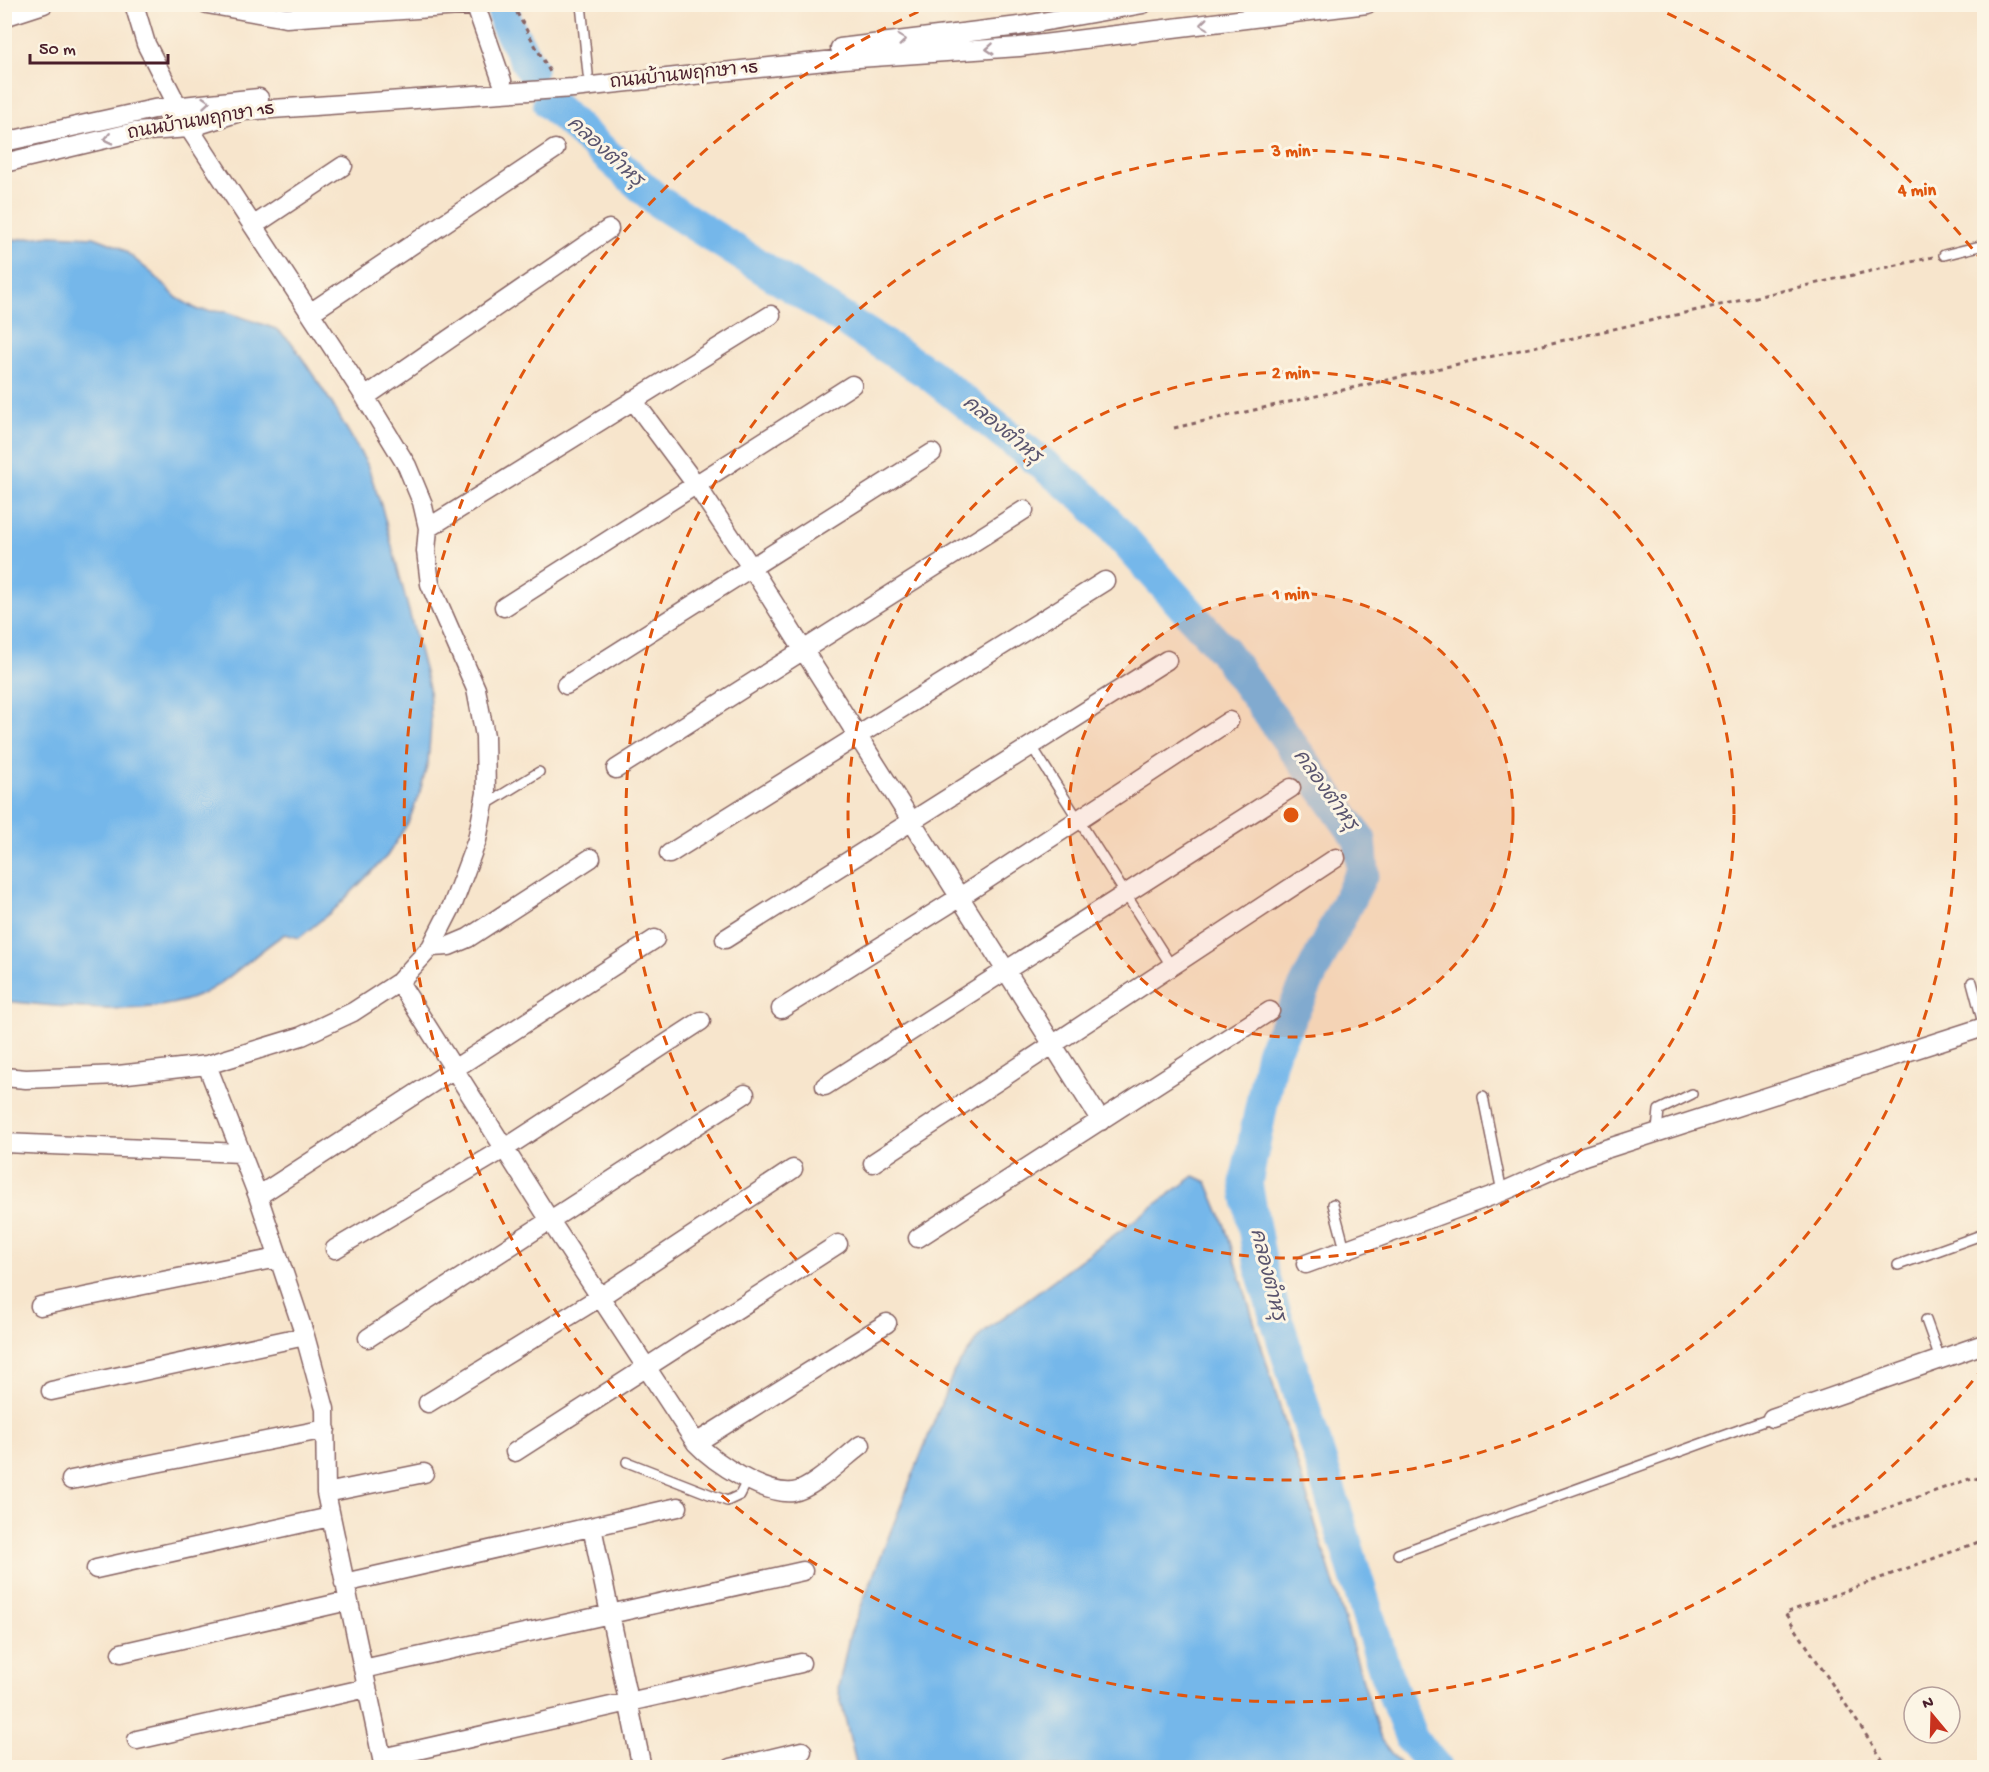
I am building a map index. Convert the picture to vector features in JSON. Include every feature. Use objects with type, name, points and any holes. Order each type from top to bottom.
[{"type":"street","points":[[4,17],[44,4]]},
{"type":"street","points":[[4,1077],[26,1079],[118,1075],[207,1065],[302,1036],[353,1012],[399,982],[431,947],[453,903],[477,840],[483,806],[485,736],[476,689],[430,584],[426,551],[428,528],[422,502],[407,466],[365,397],[189,128],[180,105],[146,44],[134,4]]},
{"type":"street","points":[[207,4],[286,18],[475,5],[502,81]]},
{"type":"street","name":"ถนนบ้านพฤกษา 15","points":[[4,142],[180,105],[552,78],[1018,26],[1143,4]]},
{"type":"street","name":"ถนนบ้านพฤกษา 15","points":[[4,163],[135,132],[189,128],[243,111],[573,88],[844,59],[1019,47],[1367,4]]},
{"type":"street","points":[[1018,26],[1019,47]]},
{"type":"street","points":[[310,313],[555,149]]},
{"type":"street","points":[[253,226],[343,166]]},
{"type":"street","points":[[365,397],[609,229]]},
{"type":"street","points":[[428,528],[771,315]]},
{"type":"street","points":[[504,607],[852,386]]},
{"type":"street","points":[[633,400],[697,486],[752,567],[1101,1121]]},
{"type":"street","points":[[566,686],[932,453]]},
{"type":"street","points":[[616,769],[1024,510]]},
{"type":"street","points":[[669,854],[1105,581]]},
{"type":"street","points":[[725,939],[1167,660]]},
{"type":"street","points":[[781,1009],[960,897],[1229,721]]},
{"type":"street","points":[[825,1086],[1007,972],[1291,788]]},
{"type":"street","points":[[431,947],[449,946],[468,938],[591,858]]},
{"type":"street","points":[[873,1163],[1054,1046],[1336,858]]},
{"type":"street","points":[[258,1196],[655,939]]},
{"type":"street","points":[[399,982],[549,1219],[696,1443],[730,1473],[794,1492],[806,1487],[861,1445]]},
{"type":"street","points":[[918,1239],[1270,1011]]},
{"type":"street","points":[[335,1249],[504,1149],[701,1021]]},
{"type":"street","points":[[1306,1263],[1502,1192],[1584,1156],[1984,1027]]},
{"type":"street","points":[[207,1065],[258,1196],[305,1336],[325,1409],[326,1493],[383,1762],[801,1663]]},
{"type":"street","points":[[368,1338],[745,1094]]},
{"type":"street","points":[[4,1143],[241,1153]]},
{"type":"street","points":[[428,1403],[600,1297],[793,1169]]},
{"type":"street","points":[[515,1452],[838,1244]]},
{"type":"street","points":[[40,1306],[277,1258]]},
{"type":"street","points":[[696,1443],[887,1323]]},
{"type":"street","points":[[51,1391],[305,1336]]},
{"type":"street","points":[[1772,1418],[1984,1344]]},
{"type":"street","points":[[71,1480],[326,1429]]},
{"type":"street","points":[[326,1493],[424,1473]]},
{"type":"street","points":[[121,1653],[592,1527],[678,1507]]},
{"type":"street","points":[[96,1569],[330,1517]]},
{"type":"street","points":[[592,1527],[642,1767]]},
{"type":"street","points":[[363,1669],[803,1571]]},
{"type":"street","points":[[137,1740],[367,1689]]},
{"type":"street","points":[[731,1767],[802,1751]]},
{"type":"lane","points":[[581,4],[588,74]]},
{"type":"lane","points":[[1944,255],[1984,246]]},
{"type":"lane","points":[[1031,745],[1172,967]]},
{"type":"lane","points":[[483,806],[539,772]]},
{"type":"lane","points":[[1972,982],[1984,1027]]},
{"type":"lane","points":[[1657,1131],[1659,1110],[1692,1094]]},
{"type":"lane","points":[[1483,1097],[1502,1192]]},
{"type":"lane","points":[[1334,1204],[1345,1249]]},
{"type":"lane","points":[[1898,1265],[1984,1234]]},
{"type":"lane","points":[[1926,1320],[1940,1359]]},
{"type":"lane","points":[[1398,1554],[1772,1418]]},
{"type":"lane","points":[[627,1462],[727,1501],[740,1495],[747,1479]]},
{"type":"path","points":[[515,4],[517,13],[545,59],[552,78]]},
{"type":"path","points":[[1174,428],[1944,255]]},
{"type":"path","points":[[1831,1528],[1972,1478],[1984,1479]]},
{"type":"path","points":[[1888,1767],[1785,1613],[1984,1540]]},
{"type":"water","points":[[52,235],[94,237],[120,247],[154,275],[177,298],[198,310],[227,312],[276,329],[292,343],[331,402],[367,464],[382,508],[429,688],[431,724],[428,762],[408,823],[387,856],[336,908],[299,938],[285,934],[211,989],[179,1002],[156,1006],[104,1009],[5,1001],[5,241]]},
{"type":"water","points":[[1194,1176],[1207,1182],[1225,1226],[1381,1740],[1402,1767],[857,1767],[838,1689],[849,1637],[954,1371],[982,1333]]},
{"type":"waterway","name":"คลองตำหรุ","points":[[502,4],[506,23],[531,69]]},
{"type":"waterway","name":"คลองตำหรุ","points":[[549,103],[659,202],[928,373],[1088,500],[1223,650],[1360,840],[1363,871],[1272,1053],[1246,1183],[1262,1272],[1386,1674],[1412,1740],[1436,1768]]}]
